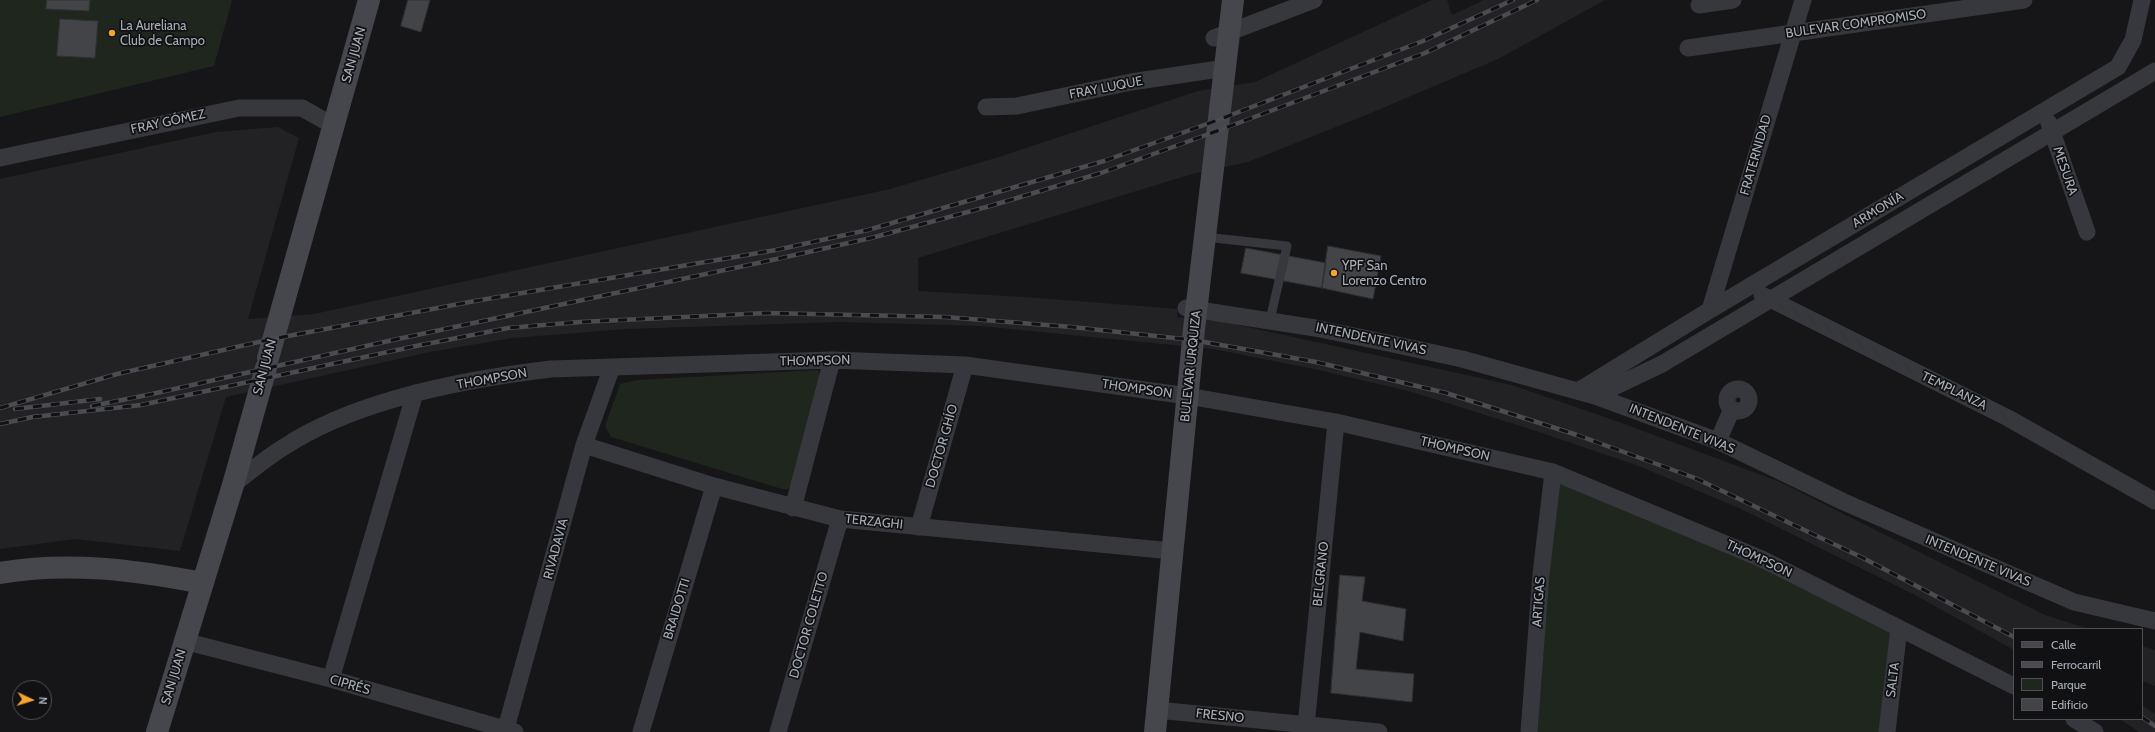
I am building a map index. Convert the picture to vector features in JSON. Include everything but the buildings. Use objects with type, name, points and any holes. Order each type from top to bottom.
[{"type":"main road","name":"SAN JUAN","points":[[157,732],[233,485],[369,0]]},
{"type":"main road","name":"BULEVAR URQUIZA","points":[[1218,0],[1222,36]]},
{"type":"main road","name":"BULEVAR URQUIZA","points":[[1191,309],[1205,237],[1222,36],[1232,0]]},
{"type":"main road","name":"BULEVAR URQUIZA","points":[[1145,732],[1167,551],[1183,395],[1206,107],[1218,70]]},
{"type":"main road","name":"BULEVAR URQUIZA","points":[[1155,732],[1167,551]]},
{"type":"main road","points":[[0,573],[65,566],[135,570],[203,583]]},
{"type":"street","points":[[1222,36],[1314,0]]},
{"type":"street","points":[[1699,5],[1733,0]]},
{"type":"street","name":"FRATERNIDAD","points":[[1710,310],[1803,0]]},
{"type":"street","name":"BULEVAR COMPROMISO","points":[[1688,48],[2024,0]]},
{"type":"street","name":"ARMONÍA","points":[[1578,391],[1710,310],[2118,67],[2133,40],[2142,0]]},
{"type":"street","name":"FRAY LUQUE","points":[[986,106],[1017,106],[1131,82],[1218,70]]},
{"type":"street","name":"ARMONÍA","points":[[1596,396],[1662,364],[2155,71]]},
{"type":"street","name":"FRAY GÓMEZ","points":[[0,158],[239,108],[302,108],[334,126]]},
{"type":"street","name":"MESURA","points":[[2046,109],[2052,132],[2086,232]]},
{"type":"street","name":"TEMPLANZA","points":[[1750,287],[1769,300],[2008,418],[2155,501]]},
{"type":"street","name":"INTENDENTE VIVAS","points":[[1191,309],[1323,329],[1449,356],[1596,396],[1718,442],[1844,502],[2074,602],[2155,620]]},
{"type":"street","points":[[794,508],[832,360]]},
{"type":"street","name":"THOMPSON","points":[[233,485],[284,446],[346,414],[415,393],[511,374],[551,369],[832,360],[965,365],[1183,395],[1336,422],[1553,472],[1762,559],[2013,685]]},
{"type":"street","name":"DOCTOR GHÍO","points":[[919,527],[965,365]]},
{"type":"street","name":"RIVADAVIA","points":[[509,731],[584,445],[612,367]]},
{"type":"street","points":[[330,679],[415,393]]},
{"type":"street","points":[[1718,442],[1732,410]]},
{"type":"street","name":"BELGRANO","points":[[1306,726],[1336,422]]},
{"type":"street","name":"TERZAGHI","points":[[584,445],[714,486],[840,519],[1167,551]]},
{"type":"street","name":"ARTIGAS","points":[[1529,732],[1541,574],[1553,472]]},
{"type":"street","name":"BRAIDOTTI","points":[[641,732],[714,486]]},
{"type":"street","name":"DOCTOR COLETTO","points":[[778,732],[840,519]]},
{"type":"street","name":"SALTA","points":[[1887,732],[1899,628]]},
{"type":"street","name":"CIPRÉS","points":[[184,641],[330,679],[509,731]]},
{"type":"street","name":"FRESNO","points":[[1157,710],[1306,726],[1379,732]]},
{"type":"street","points":[[2076,720],[2095,732]]},
{"type":"lane","points":[[1205,237],[1287,246],[1270,320]]},
{"type":"shaded area","points":[[1432,0],[1447,0],[1452,15],[1484,0],[1605,0],[1498,59],[1371,113],[1248,162],[1192,174],[918,258],[918,291],[1025,297],[1178,309],[1177,317],[1225,322],[1512,385],[1619,422],[1780,482],[2045,615],[2086,628],[2013,628],[2013,649],[1915,595],[1739,508],[1636,465],[1530,429],[1412,392],[1314,369],[1213,349],[980,326],[840,322],[626,329],[513,338],[430,352],[226,397],[180,551],[75,539],[0,549],[0,179],[216,132],[278,127],[299,138],[248,319],[314,314],[890,189],[999,157],[1198,91],[1255,82]]},
{"type":"shaded area","points":[[2143,646],[2155,650],[2155,686],[2143,681]]},
{"type":"shaded area","points":[[2143,706],[2155,714],[2155,732],[2139,732],[2121,720],[2143,720]]},
{"type":"green space","name":"La Aureliana Club de Campo","points":[[0,0],[232,0],[214,66],[0,117]]},
{"type":"green space","points":[[818,370],[821,378],[793,482],[788,489],[782,489],[611,437],[605,426],[620,384],[637,380]]},
{"type":"green space","points":[[1553,472],[1899,628],[1887,732],[1529,732]]},
{"type":"railway","points":[[0,408],[117,374],[272,339],[475,301],[776,250],[868,230],[1104,161],[1218,120],[1423,41],[1513,0]]},
{"type":"railway","points":[[92,406],[393,340],[777,259],[871,238],[990,206],[1101,173],[1425,53],[1537,0]]},
{"type":"railway","points":[[33,417],[141,405],[416,346],[508,328],[580,322],[767,313],[945,317],[1072,327],[1193,340],[1316,362],[1446,393],[1577,435],[1695,478],[1861,557],[2013,636]]},
{"type":"railway","points":[[15,409],[100,399]]},
{"type":"railway","points":[[0,424],[37,416]]},
{"type":"railway","points":[[2143,718],[2155,726]]},
{"type":"place","name":"La Aureliana Club de Campo","points":[[112,33]]},
{"type":"place","name":"YPF San Lorenzo Centro","points":[[1334,273]]}]
